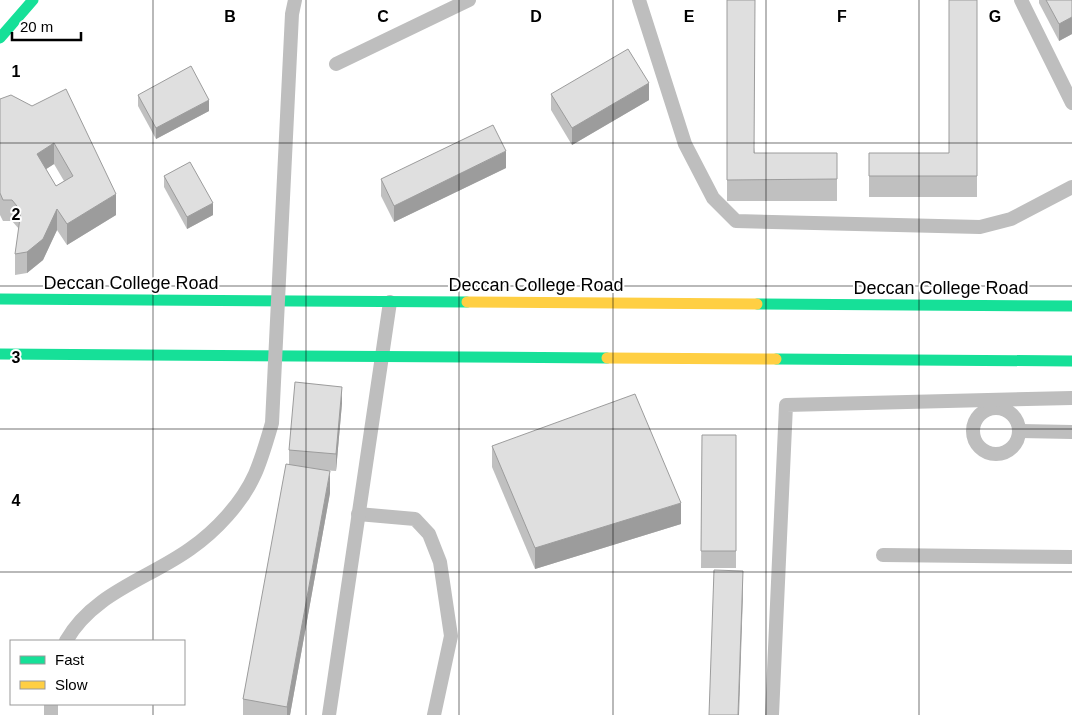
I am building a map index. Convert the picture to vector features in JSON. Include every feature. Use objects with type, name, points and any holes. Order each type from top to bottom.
[{"type":"main road","points":[[0,38],[33,0]]},
{"type":"main road","name":"Deccan College Road","points":[[0,299],[1072,306]]},
{"type":"main road","points":[[0,354],[1072,361]]},
{"type":"lane","points":[[67,640],[74,626],[97,604],[190,549],[212,531],[236,504],[254,475],[265,447],[272,423],[294,0]]},
{"type":"lane","points":[[336,64],[469,0]]},
{"type":"lane","points":[[639,0],[685,144],[713,198],[736,221],[980,227],[1011,219],[1072,187]]},
{"type":"lane","points":[[1021,0],[1072,103]]},
{"type":"lane","points":[[329,715],[390,302]]},
{"type":"lane","points":[[772,715],[786,405],[1072,398]]},
{"type":"lane","points":[[1020,431],[1072,432]]},
{"type":"lane","points":[[358,514],[415,519],[429,534],[440,562],[451,636],[434,715]]},
{"type":"lane","points":[[883,556],[1072,557]]},
{"type":"building","points":[[727,0],[755,0],[754,153],[837,153],[837,179],[727,180]]},
{"type":"building","points":[[949,0],[977,0],[977,176],[869,176],[869,153],[949,153]]},
{"type":"building","points":[[1046,0],[1072,0],[1072,17],[1059,24]]},
{"type":"building","points":[[628,49],[649,83],[572,128],[551,94]]},
{"type":"building","points":[[191,66],[209,100],[156,128],[138,95]]},
{"type":"building","points":[[66,89],[116,194],[67,224],[57,209],[43,239],[27,252],[15,254],[21,211],[12,200],[3,200],[0,193],[0,99],[11,95],[32,106]],"holes":[[[54,143],[73,176],[56,186],[37,154]]]},
{"type":"building","points":[[493,125],[506,151],[394,206],[381,179]]},
{"type":"building","points":[[190,162],[213,203],[187,217],[164,176]]},
{"type":"building","points":[[295,382],[342,387],[336,454],[289,450]]},
{"type":"building","points":[[635,394],[681,503],[535,548],[492,446]]},
{"type":"building","points":[[702,435],[736,435],[736,551],[701,551]]},
{"type":"building","points":[[286,464],[330,471],[287,707],[243,699]]},
{"type":"building","points":[[714,570],[743,571],[738,715],[709,715]]},
{"type":"traffic: fast","points":[[0,38],[33,0]]},
{"type":"traffic: fast","points":[[0,299],[467,302]]},
{"type":"traffic: fast","points":[[757,304],[1072,306]]},
{"type":"traffic: fast","points":[[0,354],[607,358]]},
{"type":"traffic: fast","points":[[776,359],[1072,361]]},
{"type":"traffic: slow","points":[[467,302],[757,304]]},
{"type":"traffic: slow","points":[[607,358],[776,359]]}]
